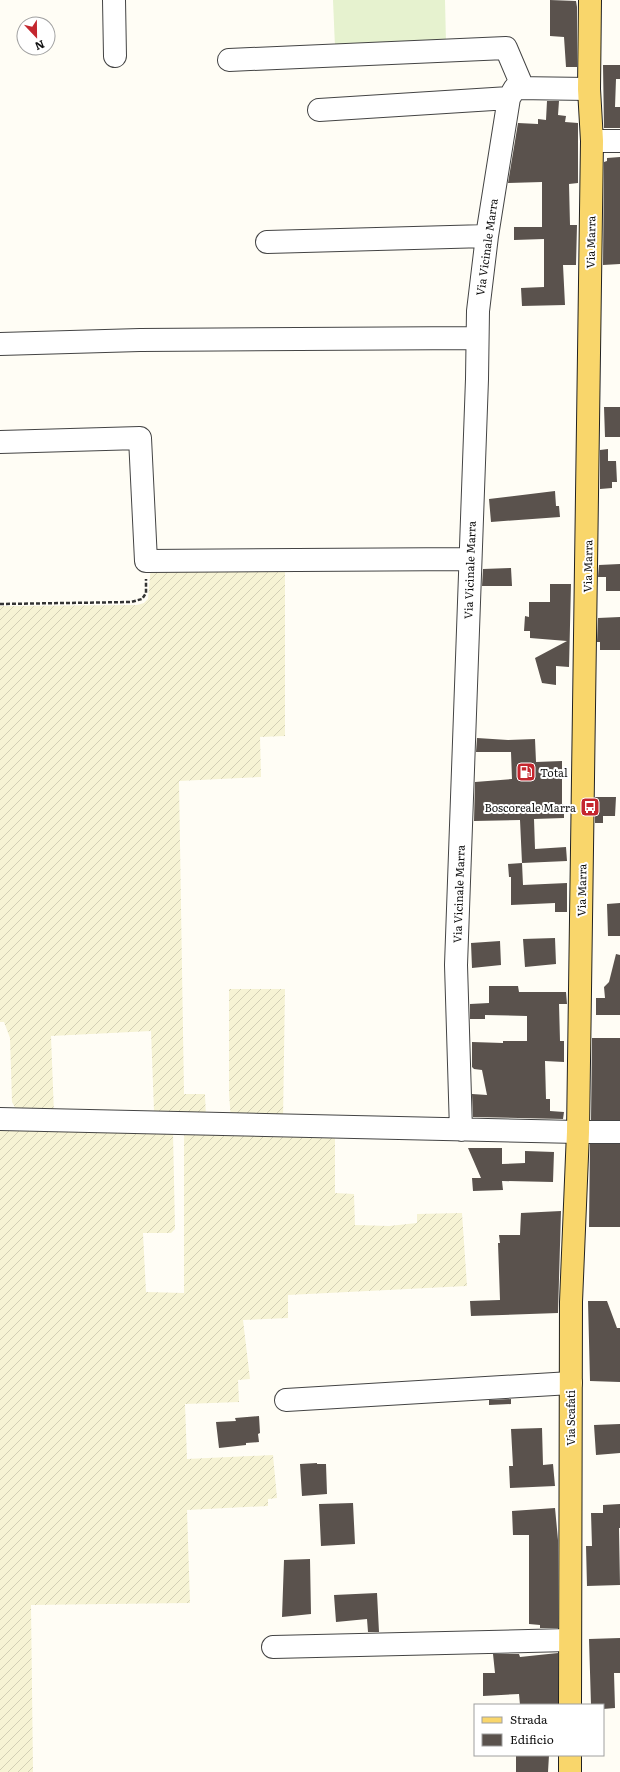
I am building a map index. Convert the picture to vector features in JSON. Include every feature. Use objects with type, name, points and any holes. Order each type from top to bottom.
[{"type":"main road","name":"Via Marra","points":[[578,1132],[592,141],[589,89],[590,0]]},
{"type":"main road","name":"Via Scafati","points":[[570,1704],[571,1302],[578,1132]]},
{"type":"main road","points":[[570,1756],[570,1772]]},
{"type":"street","points":[[114,0],[115,56]]},
{"type":"street","points":[[229,60],[506,48],[516,93]]},
{"type":"street","points":[[318,110],[516,93],[589,89]]},
{"type":"street","name":"Via Vicinale Marra","points":[[461,1130],[456,966],[478,311],[487,236],[516,93]]},
{"type":"street","points":[[592,141],[620,141]]},
{"type":"street","points":[[267,242],[487,236]]},
{"type":"street","points":[[0,344],[140,340],[477,338]]},
{"type":"street","points":[[0,442],[140,438],[146,560],[470,559]]},
{"type":"street","points":[[0,1119],[461,1130],[620,1132]]},
{"type":"street","points":[[286,1400],[571,1383]]},
{"type":"street","points":[[273,1647],[570,1640]]},
{"type":"path","points":[[0,604],[131,602],[142,599],[146,592],[146,560]]},
{"type":"shaded area","points":[[285,564],[285,736],[260,737],[261,777],[179,781],[184,1094],[205,1094],[206,1118],[156,1117],[154,1111],[151,1031],[51,1036],[54,1114],[18,1113],[12,1102],[10,1038],[4,1022],[0,1022],[0,606],[137,605],[144,603],[148,599],[151,565]]},
{"type":"shaded area","points":[[229,989],[285,989],[283,1121],[269,1120],[265,1114],[256,1114],[231,1120],[229,1094]]},
{"type":"shaded area","points":[[0,1126],[173,1132],[175,1229],[171,1233],[143,1233],[146,1292],[184,1293],[185,1130],[335,1133],[335,1193],[354,1194],[355,1225],[389,1226],[417,1223],[417,1214],[462,1213],[467,1286],[288,1295],[288,1318],[243,1320],[250,1379],[238,1380],[239,1402],[185,1404],[187,1459],[273,1455],[277,1498],[268,1499],[268,1506],[187,1510],[190,1603],[31,1605],[33,1772],[0,1772]]},
{"type":"green space","points":[[333,0],[445,0],[446,43],[335,47]]},
{"type":"building","points":[[550,0],[576,1],[577,67],[566,67],[564,37],[550,36]]},
{"type":"building","points":[[603,65],[620,65],[620,79],[616,79],[615,107],[620,107],[620,128],[604,128]]},
{"type":"building","points":[[547,101],[559,101],[558,115],[566,116],[565,122],[578,123],[578,183],[569,184],[570,225],[577,225],[576,265],[563,265],[565,305],[522,306],[521,288],[544,287],[544,239],[514,240],[514,227],[542,227],[542,182],[508,183],[518,123],[538,124],[538,119],[546,120]]},
{"type":"building","points":[[620,157],[620,264],[603,265],[604,162],[607,161],[607,158]]},
{"type":"building","points":[[604,407],[620,407],[620,437],[605,437]]},
{"type":"building","points":[[608,449],[608,461],[616,461],[617,482],[612,482],[612,488],[600,489],[600,450]]},
{"type":"building","points":[[555,491],[556,506],[559,506],[560,517],[491,522],[489,499]]},
{"type":"building","points":[[620,564],[620,591],[606,591],[606,577],[598,577],[599,565]]},
{"type":"building","points":[[511,568],[512,586],[482,586],[483,569]]},
{"type":"building","points":[[550,584],[571,584],[569,667],[556,666],[556,685],[542,683],[535,658],[567,641],[530,638],[530,631],[524,631],[525,616],[529,617],[529,602],[550,602]]},
{"type":"building","points":[[620,617],[620,650],[600,650],[600,642],[597,642],[598,618]]},
{"type":"building","points":[[477,738],[508,740],[535,739],[536,762],[562,761],[562,804],[564,804],[564,818],[534,819],[535,849],[566,847],[567,861],[522,863],[520,820],[474,821],[475,782],[512,779],[511,752],[476,752]]},
{"type":"building","points":[[595,797],[616,797],[615,816],[603,816],[603,823],[595,823]]},
{"type":"building","points":[[522,863],[523,885],[567,883],[567,912],[555,912],[555,903],[511,905],[511,877],[509,877],[508,864]]},
{"type":"building","points":[[620,903],[620,936],[608,936],[607,904]]},
{"type":"building","points":[[555,938],[556,964],[525,967],[523,939]]},
{"type":"building","points":[[500,941],[501,965],[472,968],[471,943]]},
{"type":"building","points":[[616,954],[620,955],[620,1015],[596,1015],[596,998],[605,998],[604,987],[609,982]]},
{"type":"building","points":[[489,986],[518,986],[519,992],[566,992],[567,1004],[559,1004],[560,1041],[564,1041],[564,1062],[545,1061],[546,1099],[550,1099],[550,1111],[564,1112],[563,1119],[473,1117],[472,1094],[487,1095],[482,1070],[474,1069],[472,1067],[472,1042],[503,1043],[503,1041],[527,1041],[527,1016],[485,1015],[485,1019],[470,1019],[470,1004],[489,1003]]},
{"type":"building","points":[[592,1038],[620,1038],[620,1120],[591,1120]]},
{"type":"building","points":[[590,1144],[620,1144],[620,1227],[589,1227]]},
{"type":"building","points":[[468,1148],[502,1148],[502,1164],[525,1163],[525,1151],[554,1152],[553,1182],[502,1181],[503,1190],[473,1191],[472,1178],[481,1178]]},
{"type":"building","points":[[561,1211],[558,1313],[471,1316],[470,1301],[500,1300],[499,1235],[520,1235],[521,1213]]},
{"type":"building","points":[[588,1301],[607,1301],[617,1328],[620,1328],[620,1382],[590,1381]]},
{"type":"building","points":[[511,1399],[511,1404],[489,1405],[489,1400]]},
{"type":"building","points":[[259,1416],[259,1442],[219,1448],[216,1422],[236,1421],[235,1418]]},
{"type":"building","points":[[620,1424],[620,1453],[596,1455],[594,1425]]},
{"type":"building","points":[[542,1428],[543,1465],[553,1464],[555,1486],[510,1488],[509,1466],[513,1466],[511,1429]]},
{"type":"building","points":[[300,1464],[326,1464],[327,1494],[302,1496]]},
{"type":"building","points":[[353,1503],[355,1544],[321,1546],[319,1504]]},
{"type":"building","points":[[620,1504],[620,1585],[587,1586],[586,1546],[592,1546],[591,1513],[603,1513],[603,1505]]},
{"type":"building","points":[[555,1508],[558,1540],[558,1628],[540,1628],[540,1625],[529,1624],[529,1535],[513,1535],[512,1511]]},
{"type":"building","points":[[310,1559],[311,1614],[282,1617],[284,1560]]},
{"type":"building","points":[[377,1593],[379,1632],[368,1632],[367,1619],[336,1622],[334,1595]]},
{"type":"building","points":[[620,1638],[620,1673],[614,1673],[615,1708],[604,1709],[604,1704],[591,1704],[589,1639]]},
{"type":"building","points":[[558,1653],[558,1704],[520,1704],[519,1694],[483,1696],[483,1673],[495,1673],[493,1654],[519,1654],[520,1657]]},
{"type":"building","points":[[516,1756],[549,1756],[548,1772],[516,1772]]},
{"type":"place","name":"Total","points":[[526,772]]},
{"type":"place","name":"Boscoreale Marra","points":[[590,807]]}]
